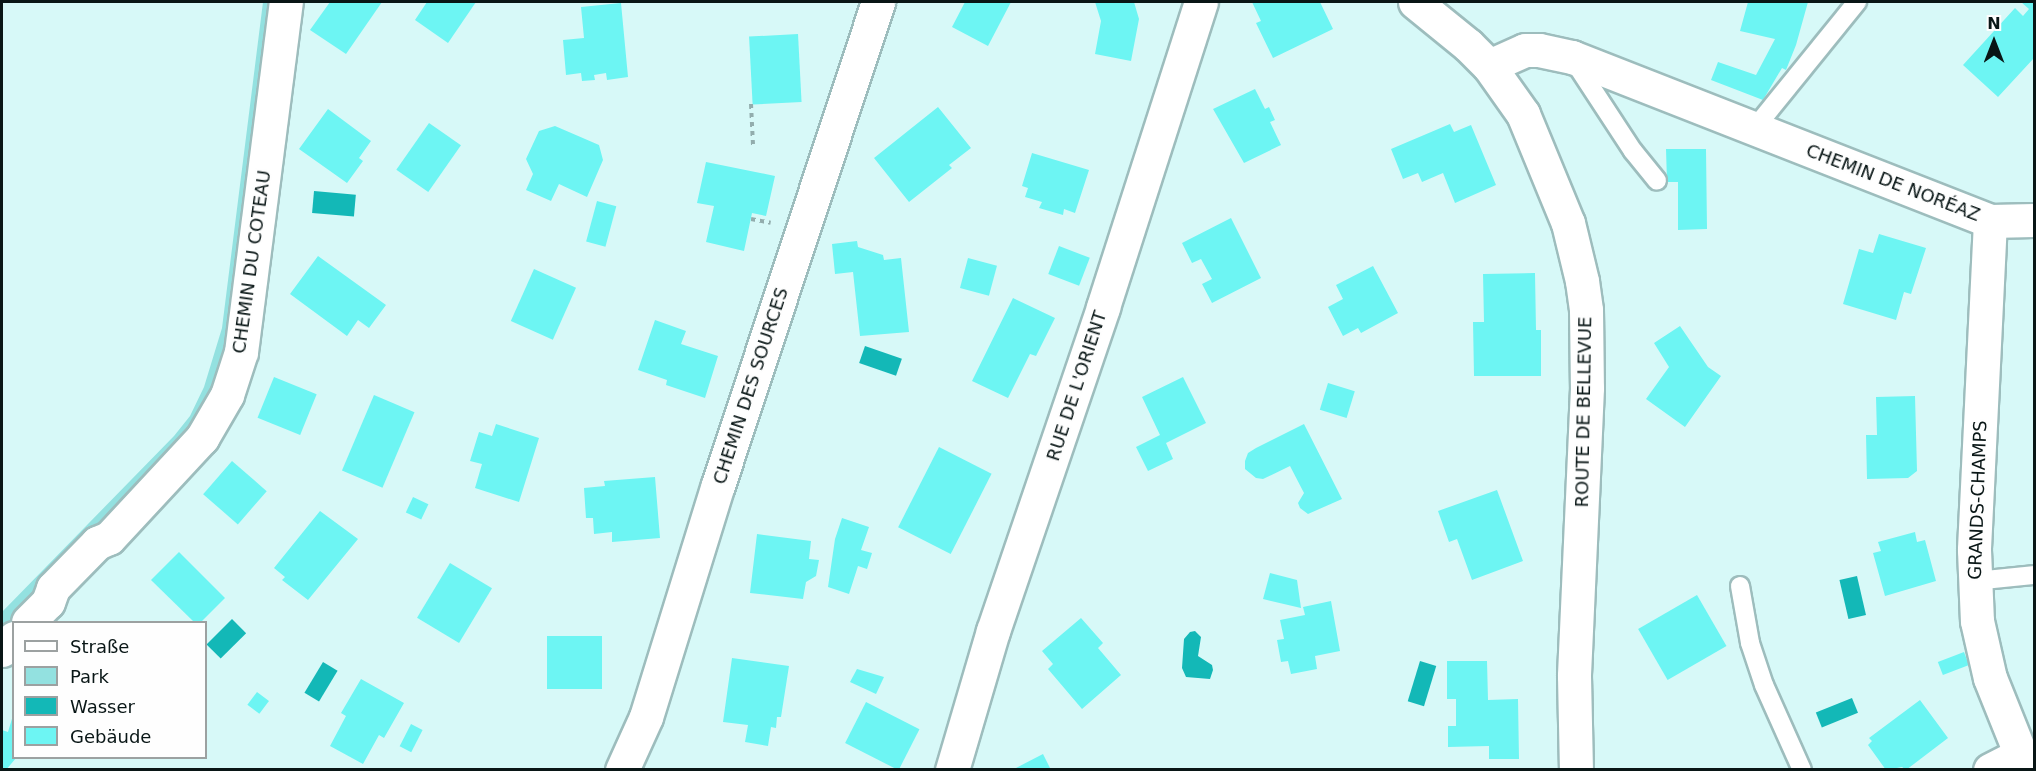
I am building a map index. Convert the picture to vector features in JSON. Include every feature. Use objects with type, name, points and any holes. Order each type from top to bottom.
[{"type":"street","name":"CHEMIN DU COTEAU","points":[[29,621],[48,602],[52,588],[97,543],[110,538],[202,438],[226,395],[242,352],[286,2]]},
{"type":"street","name":"CHEMIN DES SOURCES","points":[[622,770],[646,717],[718,485],[878,2]]},
{"type":"street","name":"RUE DE L'ORIENT","points":[[952,770],[993,631],[1103,307],[1201,2]]},
{"type":"street","name":"ROUTE DE BELLEVUE","points":[[1415,2],[1468,45],[1489,66],[1523,114],[1540,150],[1568,223],[1586,310],[1587,388],[1574,676],[1576,770]]},
{"type":"street","name":"CHEMIN DE NORÉAZ","points":[[1489,66],[1525,50],[1539,50],[1572,57],[1990,221],[2034,220]]},
{"type":"street","name":"GRANDS-CHAMPS","points":[[1990,221],[1975,581],[1977,621],[1990,678],[2023,762]]},
{"type":"street","points":[[1990,770],[2023,762]]},
{"type":"lane","points":[[1754,129],[1857,2]]},
{"type":"lane","points":[[1572,57],[1633,151],[1657,181]]},
{"type":"lane","points":[[1975,581],[2034,575]]},
{"type":"lane","points":[[1740,586],[1750,643],[1764,685],[1802,770]]},
{"type":"path","points":[[752,104],[753,145]]},
{"type":"green space","points":[[263,2],[272,2],[230,330],[214,390],[198,420],[161,463],[2,629],[2,612],[174,436],[190,416],[204,387],[222,328]]},
{"type":"water","points":[[314,191],[356,195],[354,217],[312,213]]},
{"type":"water","points":[[865,346],[902,359],[896,376],[859,363]]},
{"type":"water","points":[[1857,576],[1866,615],[1848,619],[1839,580]]},
{"type":"water","points":[[232,619],[246,633],[221,659],[207,644]]},
{"type":"water","points":[[1195,631],[1201,637],[1198,656],[1212,665],[1210,679],[1186,677],[1182,668],[1184,639],[1190,632]]},
{"type":"water","points":[[1420,661],[1436,666],[1424,706],[1408,701]]},
{"type":"water","points":[[323,662],[338,671],[319,702],[304,693]]},
{"type":"water","points":[[1852,698],[1858,713],[1822,727],[1816,713]]},
{"type":"building","points":[[330,2],[382,2],[346,54],[310,30]]},
{"type":"building","points":[[427,2],[476,2],[448,43],[415,20]]},
{"type":"building","points":[[965,2],[1011,2],[988,46],[952,27]]},
{"type":"building","points":[[1095,2],[1134,2],[1139,19],[1131,61],[1095,54],[1101,21]]},
{"type":"building","points":[[1252,2],[1320,2],[1333,29],[1273,58],[1256,23],[1261,21]]},
{"type":"building","points":[[1748,2],[1808,2],[1796,45],[1786,70],[1782,68],[1763,100],[1711,80],[1718,62],[1756,75],[1775,39],[1740,31]]},
{"type":"building","points":[[2021,2],[2034,2],[2034,58],[1998,97],[1963,65],[2015,8],[2023,16],[2029,9]]},
{"type":"building","points":[[621,3],[628,77],[607,80],[606,73],[594,75],[595,80],[582,81],[581,73],[566,75],[563,40],[584,38],[581,7]]},
{"type":"building","points":[[798,34],[802,102],[753,104],[749,37]]},
{"type":"building","points":[[1255,89],[1265,109],[1269,107],[1275,120],[1270,122],[1281,145],[1244,163],[1213,109]]},
{"type":"building","points":[[938,107],[971,148],[949,165],[952,168],[909,202],[874,158]]},
{"type":"building","points":[[328,109],[371,141],[359,158],[363,161],[347,183],[299,149]]},
{"type":"building","points":[[429,123],[461,145],[428,192],[396,170]]},
{"type":"building","points":[[1450,124],[1454,132],[1471,125],[1496,185],[1455,203],[1443,173],[1422,182],[1418,173],[1403,179],[1391,149]]},
{"type":"building","points":[[555,126],[599,145],[603,160],[587,197],[559,184],[551,201],[526,190],[533,174],[526,159],[539,131]]},
{"type":"building","points":[[1666,149],[1706,149],[1707,229],[1678,230],[1678,182],[1667,182]]},
{"type":"building","points":[[1032,153],[1089,170],[1075,213],[1064,209],[1063,215],[1039,208],[1042,202],[1025,197],[1028,188],[1022,186]]},
{"type":"building","points":[[706,162],[775,176],[766,216],[752,213],[744,251],[706,242],[714,206],[697,203]]},
{"type":"building","points":[[597,201],[616,206],[605,247],[586,242]]},
{"type":"building","points":[[1231,218],[1261,278],[1212,303],[1202,284],[1212,279],[1201,259],[1192,263],[1182,243]]},
{"type":"building","points":[[1879,234],[1926,248],[1911,294],[1904,292],[1896,320],[1843,304],[1859,249],[1873,253]]},
{"type":"building","points":[[857,241],[858,247],[883,255],[884,260],[901,258],[909,332],[860,336],[853,272],[835,274],[832,244]]},
{"type":"building","points":[[1059,246],[1090,258],[1079,286],[1048,274]]},
{"type":"building","points":[[318,256],[386,305],[369,328],[358,320],[347,336],[290,294]]},
{"type":"building","points":[[968,258],[997,266],[989,296],[960,288]]},
{"type":"building","points":[[1373,266],[1398,313],[1361,333],[1358,328],[1343,336],[1328,307],[1343,299],[1336,285]]},
{"type":"building","points":[[534,269],[576,288],[553,340],[511,321]]},
{"type":"building","points":[[1535,273],[1536,330],[1541,330],[1541,376],[1474,376],[1473,322],[1484,322],[1483,274]]},
{"type":"building","points":[[1013,298],[1055,318],[1036,356],[1030,354],[1008,398],[972,381]]},
{"type":"building","points":[[655,320],[686,331],[681,344],[718,356],[705,398],[666,385],[667,380],[638,370]]},
{"type":"building","points":[[1680,326],[1708,367],[1721,376],[1685,427],[1646,399],[1669,367],[1654,343]]},
{"type":"building","points":[[274,377],[317,394],[300,435],[258,418]]},
{"type":"building","points":[[1183,377],[1206,423],[1166,443],[1173,459],[1148,471],[1136,447],[1160,435],[1142,397]]},
{"type":"building","points":[[1328,383],[1355,391],[1347,418],[1320,410]]},
{"type":"building","points":[[374,395],[415,412],[382,488],[342,470]]},
{"type":"building","points":[[1915,396],[1917,471],[1908,478],[1867,479],[1866,435],[1877,435],[1876,397]]},
{"type":"building","points":[[496,424],[539,438],[519,502],[475,488],[482,464],[470,461],[479,432],[492,436]]},
{"type":"building","points":[[1304,424],[1342,499],[1308,514],[1300,508],[1298,503],[1304,493],[1290,466],[1263,479],[1256,478],[1245,469],[1248,453]]},
{"type":"building","points":[[939,447],[992,474],[951,554],[898,527]]},
{"type":"building","points":[[232,461],[267,491],[238,524],[203,494]]},
{"type":"building","points":[[655,477],[660,538],[612,542],[612,532],[594,534],[593,518],[586,518],[584,488],[605,486],[604,481]]},
{"type":"building","points":[[1497,490],[1523,561],[1472,580],[1457,539],[1449,542],[1438,511]]},
{"type":"building","points":[[413,497],[428,504],[421,520],[406,512]]},
{"type":"building","points":[[320,511],[358,539],[308,600],[282,580],[285,577],[274,568]]},
{"type":"building","points":[[842,518],[869,527],[861,550],[872,553],[867,569],[858,566],[849,594],[828,587],[835,539]]},
{"type":"building","points":[[1915,532],[1917,542],[1925,540],[1936,581],[1885,596],[1873,553],[1881,551],[1878,542]]},
{"type":"building","points":[[757,534],[811,541],[809,559],[819,560],[816,576],[806,582],[803,599],[750,593]]},
{"type":"building","points":[[179,552],[225,598],[202,621],[193,621],[151,580]]},
{"type":"building","points":[[450,563],[492,588],[459,643],[417,618]]},
{"type":"building","points":[[1270,573],[1297,580],[1301,608],[1263,599]]},
{"type":"building","points":[[1697,595],[1726,646],[1668,680],[1638,629]]},
{"type":"building","points":[[1331,601],[1340,651],[1315,656],[1317,669],[1291,674],[1288,661],[1281,662],[1277,640],[1284,639],[1280,620],[1305,615],[1303,607]]},
{"type":"building","points":[[1081,618],[1103,643],[1098,648],[1121,675],[1082,709],[1048,669],[1053,664],[1042,651]]},
{"type":"building","points":[[547,636],[602,636],[602,689],[547,689]]},
{"type":"building","points":[[1964,652],[1969,665],[1943,675],[1938,662]]},
{"type":"building","points":[[732,658],[789,666],[781,717],[777,717],[776,728],[771,727],[768,746],[745,742],[748,725],[723,722]]},
{"type":"building","points":[[1447,661],[1487,661],[1488,700],[1518,699],[1519,759],[1489,759],[1489,746],[1448,747],[1448,726],[1456,726],[1456,699],[1447,699]]},
{"type":"building","points":[[857,669],[884,677],[876,694],[850,682]]},
{"type":"building","points":[[361,679],[404,703],[384,738],[379,735],[363,764],[330,746],[346,716],[341,713]]},
{"type":"building","points":[[257,692],[269,701],[259,714],[247,705]]},
{"type":"building","points":[[1920,700],[1948,738],[1906,770],[1902,767],[1886,770],[1868,745],[1872,741],[1869,738]]},
{"type":"building","points":[[866,702],[919,729],[899,770],[845,743]]},
{"type":"building","points":[[12,719],[12,759],[15,759],[6,770],[2,770],[2,730],[8,732]]},
{"type":"building","points":[[411,724],[423,730],[411,752],[400,746]]},
{"type":"building","points":[[1043,754],[1051,770],[1012,770]]}]
